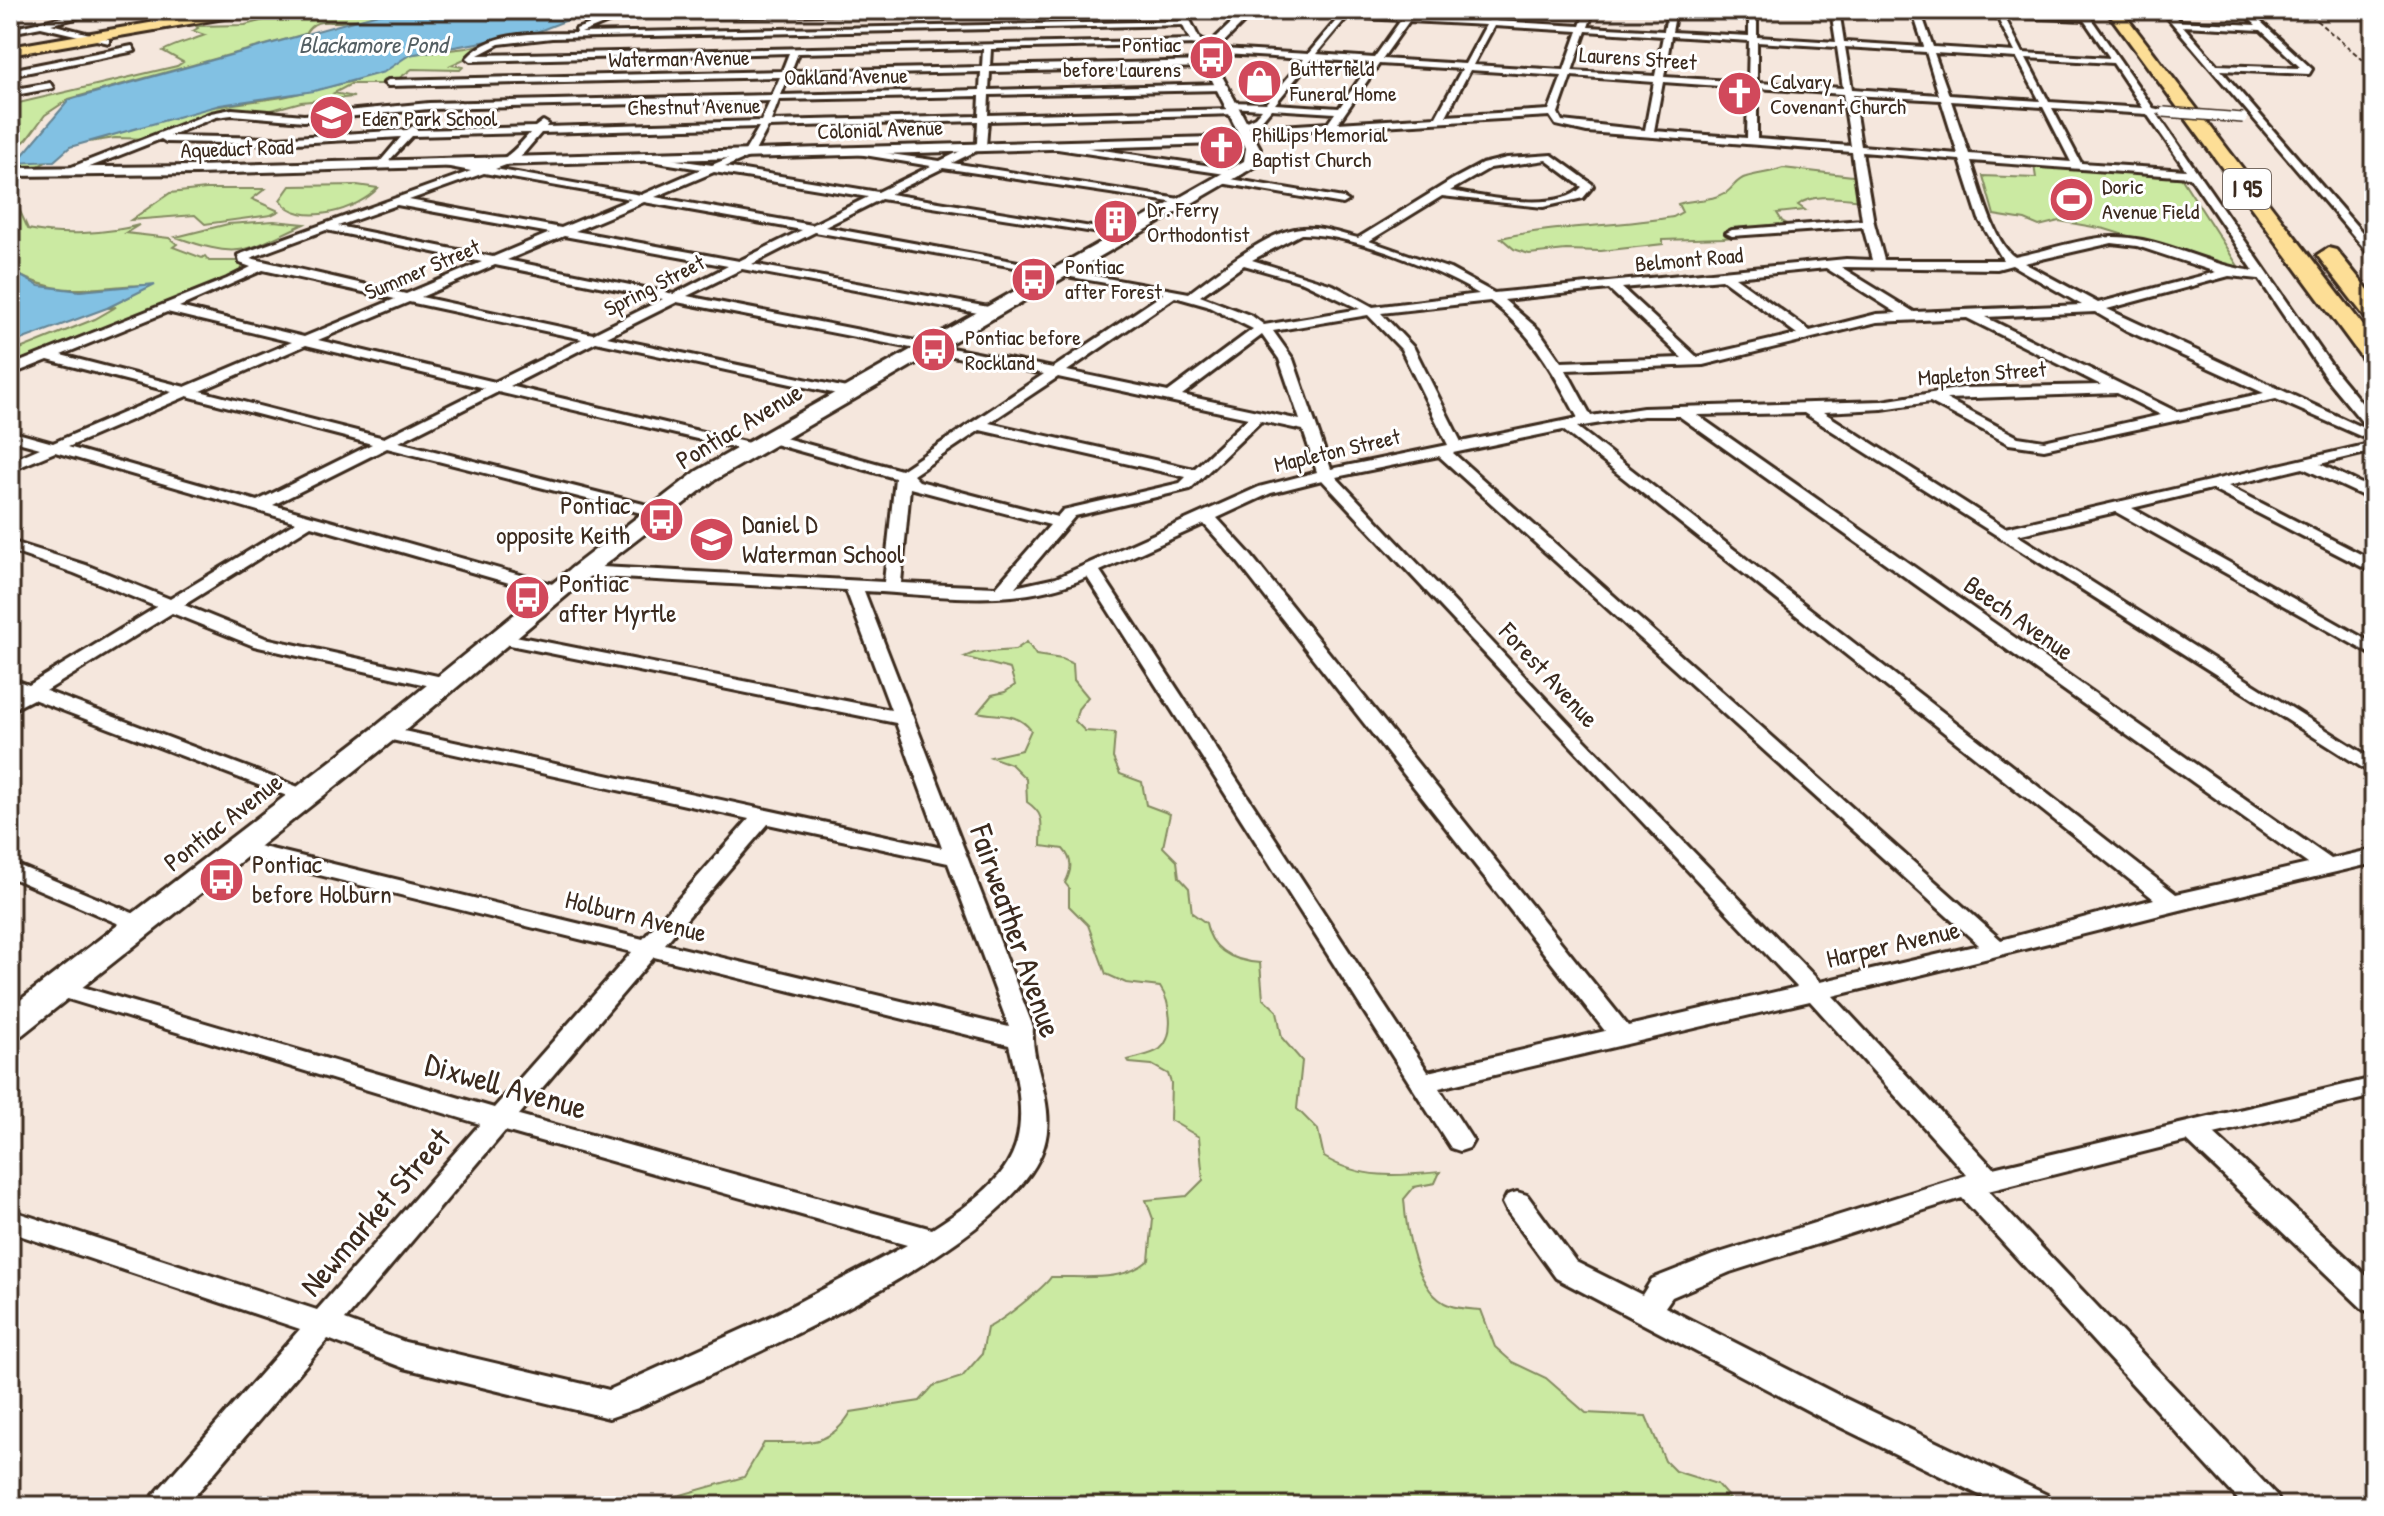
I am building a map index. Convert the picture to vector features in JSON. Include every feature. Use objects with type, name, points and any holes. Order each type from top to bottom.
[{"type":"highway","name":"I 95","points":[[2119,13],[2239,143]]},
{"type":"highway","name":"I 95","points":[[2119,13],[2374,357]]},
{"type":"highway","points":[[2316,240],[2374,312]]},
{"type":"main road","points":[[10,51],[242,10]]},
{"type":"main road","points":[[1232,177],[1251,163],[1255,155],[1207,51],[1251,10]]},
{"type":"main road","name":"Pontiac Avenue","points":[[10,1026],[385,733],[557,591],[705,476],[1232,177]]},
{"type":"street","points":[[10,31],[105,10]]},
{"type":"street","points":[[138,10],[163,23]]},
{"type":"street","points":[[567,36],[621,14],[644,10]]},
{"type":"street","points":[[668,10],[701,15],[987,10],[986,27]]},
{"type":"street","points":[[1180,10],[1207,51]]},
{"type":"street","points":[[1274,10],[1410,14],[1491,23],[2116,61]]},
{"type":"street","points":[[1439,120],[1498,10]]},
{"type":"street","points":[[1590,10],[1553,113],[1555,119],[1569,127],[2193,174]]},
{"type":"street","points":[[1649,134],[1672,10]]},
{"type":"street","points":[[1752,142],[1753,10]]},
{"type":"street","points":[[1835,10],[1868,223],[1874,254],[1879,262]]},
{"type":"street","points":[[1916,10],[1997,246],[2004,256],[2095,308],[2374,438]]},
{"type":"street","points":[[1944,10],[2084,14],[2331,375],[2374,427]]},
{"type":"street","points":[[2165,10],[2374,253]]},
{"type":"street","points":[[2213,67],[2309,71],[2244,10]]},
{"type":"street","points":[[1237,117],[1255,121],[1348,12]]},
{"type":"street","points":[[1998,12],[2078,166]]},
{"type":"street","points":[[803,31],[810,13]]},
{"type":"street","points":[[1331,126],[1410,14]]},
{"type":"street","points":[[1187,23],[567,36],[491,44],[479,49],[471,58],[987,48],[1207,51]]},
{"type":"street","points":[[2176,23],[2263,28]]},
{"type":"street","points":[[44,25],[145,53]]},
{"type":"street","points":[[976,146],[982,144],[987,48]]},
{"type":"street","points":[[10,73],[132,49]]},
{"type":"street","name":"Laurens Street","points":[[1207,51],[2257,119]]},
{"type":"street","name":"Waterman Avenue","points":[[429,106],[388,83],[987,69],[1207,51]]},
{"type":"street","points":[[749,153],[765,124],[794,52]]},
{"type":"street","points":[[598,56],[513,159],[242,257],[261,266],[851,393]]},
{"type":"street","points":[[10,93],[50,86]]},
{"type":"street","name":"Oakland Avenue","points":[[154,139],[214,115],[232,112],[304,118],[429,106],[986,93],[1237,117]]},
{"type":"street","points":[[384,163],[411,133],[429,106]]},
{"type":"street","points":[[1237,117],[1269,106],[1341,111]]},
{"type":"street","points":[[1237,117],[1331,126],[1553,113]]},
{"type":"street","name":"Chestnut Avenue","points":[[154,139],[278,141],[411,133],[765,124],[1237,117]]},
{"type":"street","name":"Colonial Avenue","points":[[513,159],[1048,145],[1237,117]]},
{"type":"street","points":[[73,170],[154,139]]},
{"type":"street","points":[[1048,145],[1232,177],[1343,201]]},
{"type":"street","name":"Spring Street","points":[[259,506],[976,146]]},
{"type":"street","points":[[852,150],[1186,203]]},
{"type":"street","name":"Summer Street","points":[[10,466],[749,153]]},
{"type":"street","points":[[635,156],[1128,236]]},
{"type":"street","points":[[1360,242],[1439,192],[1497,163],[1548,157],[1586,182],[1587,192],[1563,201],[1523,204],[1439,192]]},
{"type":"street","name":"Aqueduct Road","points":[[10,172],[513,159]]},
{"type":"street","name":"Forest Avenue","points":[[434,161],[1183,294],[1234,313],[1272,336],[1286,359],[1325,474],[1579,746],[1815,991],[1977,1183],[2265,1506]]},
{"type":"street","points":[[394,201],[994,312]]},
{"type":"street","points":[[1732,233],[1868,223]]},
{"type":"street","points":[[324,227],[1310,427]]},
{"type":"street","points":[[903,475],[1054,373],[1183,294],[1245,262],[1290,234],[1304,231],[1360,242],[1440,270],[1491,297],[1533,332],[1559,366],[1587,421]]},
{"type":"street","name":"Belmont Road","points":[[1171,397],[1262,329],[1369,310],[1829,265],[1879,262],[2017,263],[2118,240],[2138,243],[2229,272]]},
{"type":"street","points":[[1245,262],[1328,286],[1369,310],[1402,341],[1449,448],[1997,949]]},
{"type":"street","points":[[1829,265],[1909,315]]},
{"type":"street","points":[[10,371],[261,266]]},
{"type":"street","points":[[1559,366],[1694,362],[1849,324],[1909,315],[2095,308],[2229,272],[2263,276]]},
{"type":"street","points":[[1726,276],[1807,335]]},
{"type":"street","points":[[1612,286],[1694,362]]},
{"type":"street","points":[[166,308],[903,475],[914,484],[1059,523]]},
{"type":"street","points":[[1968,313],[2174,416]]},
{"type":"street","points":[[47,356],[657,512]]},
{"type":"street","name":"Mapleton Street","points":[[582,571],[1000,593],[1036,590],[1092,571],[1265,490],[1325,474],[1565,425],[1643,412],[1882,405],[1963,392],[2120,389]]},
{"type":"street","points":[[1930,396],[2023,444],[2050,444],[2278,394]]},
{"type":"street","points":[[1806,408],[2374,769]]},
{"type":"street","name":"Beech Avenue","points":[[1682,411],[2326,866]]},
{"type":"street","points":[[1000,593],[1069,513],[1185,486],[1257,417]]},
{"type":"street","points":[[978,425],[1195,474]]},
{"type":"street","points":[[1565,425],[2172,902]]},
{"type":"street","points":[[10,435],[557,591]]},
{"type":"street","points":[[2003,533],[2374,447]]},
{"type":"street","points":[[2303,462],[2374,496]]},
{"type":"street","points":[[892,588],[903,475]]},
{"type":"street","points":[[2213,484],[2374,568]]},
{"type":"street","points":[[2119,507],[2374,651]]},
{"type":"street","points":[[1207,517],[1243,557],[1621,1035]]},
{"type":"street","points":[[10,705],[310,520]]},
{"type":"street","points":[[10,546],[80,569],[260,642],[444,683]]},
{"type":"street","points":[[1092,571],[1460,1141]]},
{"type":"street","name":"Fairweather Avenue","points":[[322,1324],[404,1355],[609,1404],[834,1298],[937,1242],[972,1218],[1025,1162],[1035,1133],[1037,1110],[1020,1039],[1021,1027],[853,585]]},
{"type":"street","points":[[500,638],[905,719]]},
{"type":"street","points":[[10,684],[302,795]]},
{"type":"street","points":[[385,733],[955,858]]},
{"type":"street","name":"Newmarket Street","points":[[165,1506],[763,816]]},
{"type":"street","name":"Holburn Avenue","points":[[238,848],[1020,1039]]},
{"type":"street","name":"Harper Avenue","points":[[1422,1083],[1997,949],[2172,902],[2374,856]]},
{"type":"street","points":[[10,869],[139,924]]},
{"type":"street","name":"Dixwell Avenue","points":[[59,988],[500,1120],[937,1242]]},
{"type":"street","points":[[1647,1311],[1662,1288],[1723,1263],[1977,1183],[2374,1087]]},
{"type":"street","points":[[2191,1129],[2374,1301]]},
{"type":"street","points":[[1517,1203],[1566,1270],[1833,1408],[2036,1506]]},
{"type":"street","points":[[10,1221],[322,1324]]},
{"type":"green space","points":[[302,10],[384,12],[351,21],[317,23],[305,34],[69,99],[45,115],[27,139],[10,154],[10,133],[21,128],[18,121],[10,120],[10,105],[177,66],[183,62],[163,51],[205,35],[193,31],[198,28],[196,26],[245,25]]},
{"type":"green space","points":[[536,33],[534,37],[499,43],[451,65],[463,67],[460,70],[412,69],[391,84],[351,84],[334,93],[354,97],[301,102],[257,114],[213,115],[156,139],[115,138],[89,142],[193,110],[283,97],[354,81],[412,54],[467,48]]},
{"type":"green space","points":[[10,154],[14,160],[48,161],[29,171],[10,172]]},
{"type":"green space","points":[[2034,165],[2180,176],[2238,266],[2224,266],[2105,229],[2059,221],[2039,226],[2025,220],[1994,215],[1983,176],[2036,178]]},
{"type":"green space","points":[[1783,168],[1861,177],[1865,200],[1813,199],[1798,205],[1805,210],[1777,213],[1782,221],[1794,228],[1724,238],[1663,240],[1663,244],[1601,251],[1566,250],[1529,254],[1514,249],[1501,238],[1673,217],[1682,212],[1678,204],[1715,197],[1727,192],[1743,178]]},
{"type":"green space","points":[[357,185],[378,188],[357,203],[329,213],[301,213],[289,209],[280,200],[290,186]]},
{"type":"green space","points":[[206,189],[265,189],[252,199],[279,211],[271,215],[205,224],[195,215],[131,220],[170,193]]},
{"type":"green space","points":[[19,209],[28,229],[54,233],[84,233],[139,225],[126,233],[169,238],[177,244],[173,247],[202,258],[205,256],[209,261],[243,261],[241,276],[10,372],[10,353],[95,319],[116,307],[107,308],[152,285],[67,289],[33,282],[15,273],[19,267],[10,264],[10,212]]},
{"type":"green space","points":[[274,221],[304,224],[242,250],[215,249],[176,237],[228,224]]},
{"type":"green space","points":[[1027,642],[1036,655],[1073,664],[1074,680],[1088,697],[1078,709],[1075,721],[1085,731],[1115,733],[1113,758],[1120,774],[1142,782],[1146,805],[1170,814],[1163,847],[1177,861],[1179,877],[1189,888],[1192,913],[1206,923],[1213,941],[1225,953],[1260,963],[1263,998],[1277,1011],[1282,1038],[1302,1061],[1297,1109],[1318,1130],[1324,1157],[1352,1170],[1380,1175],[1440,1172],[1435,1183],[1414,1187],[1404,1199],[1410,1243],[1428,1288],[1449,1305],[1481,1310],[1495,1347],[1512,1362],[1546,1378],[1586,1413],[1646,1416],[1665,1461],[1675,1471],[1717,1484],[1736,1506],[661,1506],[663,1500],[744,1477],[764,1443],[803,1443],[824,1438],[843,1424],[851,1412],[920,1401],[933,1386],[962,1377],[982,1354],[987,1328],[1021,1305],[1051,1277],[1115,1275],[1149,1260],[1153,1219],[1146,1200],[1187,1196],[1203,1180],[1199,1137],[1170,1120],[1171,1083],[1168,1074],[1152,1065],[1130,1063],[1128,1060],[1153,1053],[1165,1043],[1170,1018],[1164,993],[1160,987],[1126,983],[1106,974],[1088,925],[1069,906],[1069,888],[1065,883],[1070,869],[1069,857],[1063,849],[1041,846],[1040,816],[1027,802],[1026,779],[1011,764],[991,757],[1022,750],[1031,730],[1013,717],[978,712],[992,695],[1005,692],[1015,685],[1010,669],[964,657],[974,653],[1015,650]]},
{"type":"water","name":"Blackamore Pond","points":[[403,10],[593,10],[534,33],[409,55],[384,72],[314,91],[220,105],[70,147],[54,161],[16,163],[69,100],[378,14]]},
{"type":"water","points":[[10,264],[19,267],[15,273],[39,286],[80,291],[155,284],[107,308],[10,344]]},
{"type":"railway","points":[[2304,10],[2374,69]]},
{"type":"place","name":"Pontiac before Laurens","points":[[1212,57]]},
{"type":"place","name":"Butterfield Funeral Home","points":[[1259,81]]},
{"type":"place","name":"Calvary Covenant Church","points":[[1739,94]]},
{"type":"place","name":"Eden Park School","points":[[331,118]]},
{"type":"place","name":"Phillips Memorial Baptist Church","points":[[1221,147]]},
{"type":"place","name":"Doric Avenue Field","points":[[2071,199]]},
{"type":"place","name":"Dr. Ferry Orthodontist","points":[[1116,222]]},
{"type":"place","name":"Pontiac after Forest","points":[[1034,279]]},
{"type":"place","name":"Pontiac before Rockland","points":[[934,350]]},
{"type":"place","name":"Pontiac opposite Keith","points":[[661,520]]},
{"type":"place","name":"Daniel D Waterman School","points":[[711,539]]},
{"type":"place","name":"Pontiac after Myrtle","points":[[528,598]]},
{"type":"place","name":"Pontiac before Holburn","points":[[221,879]]}]
